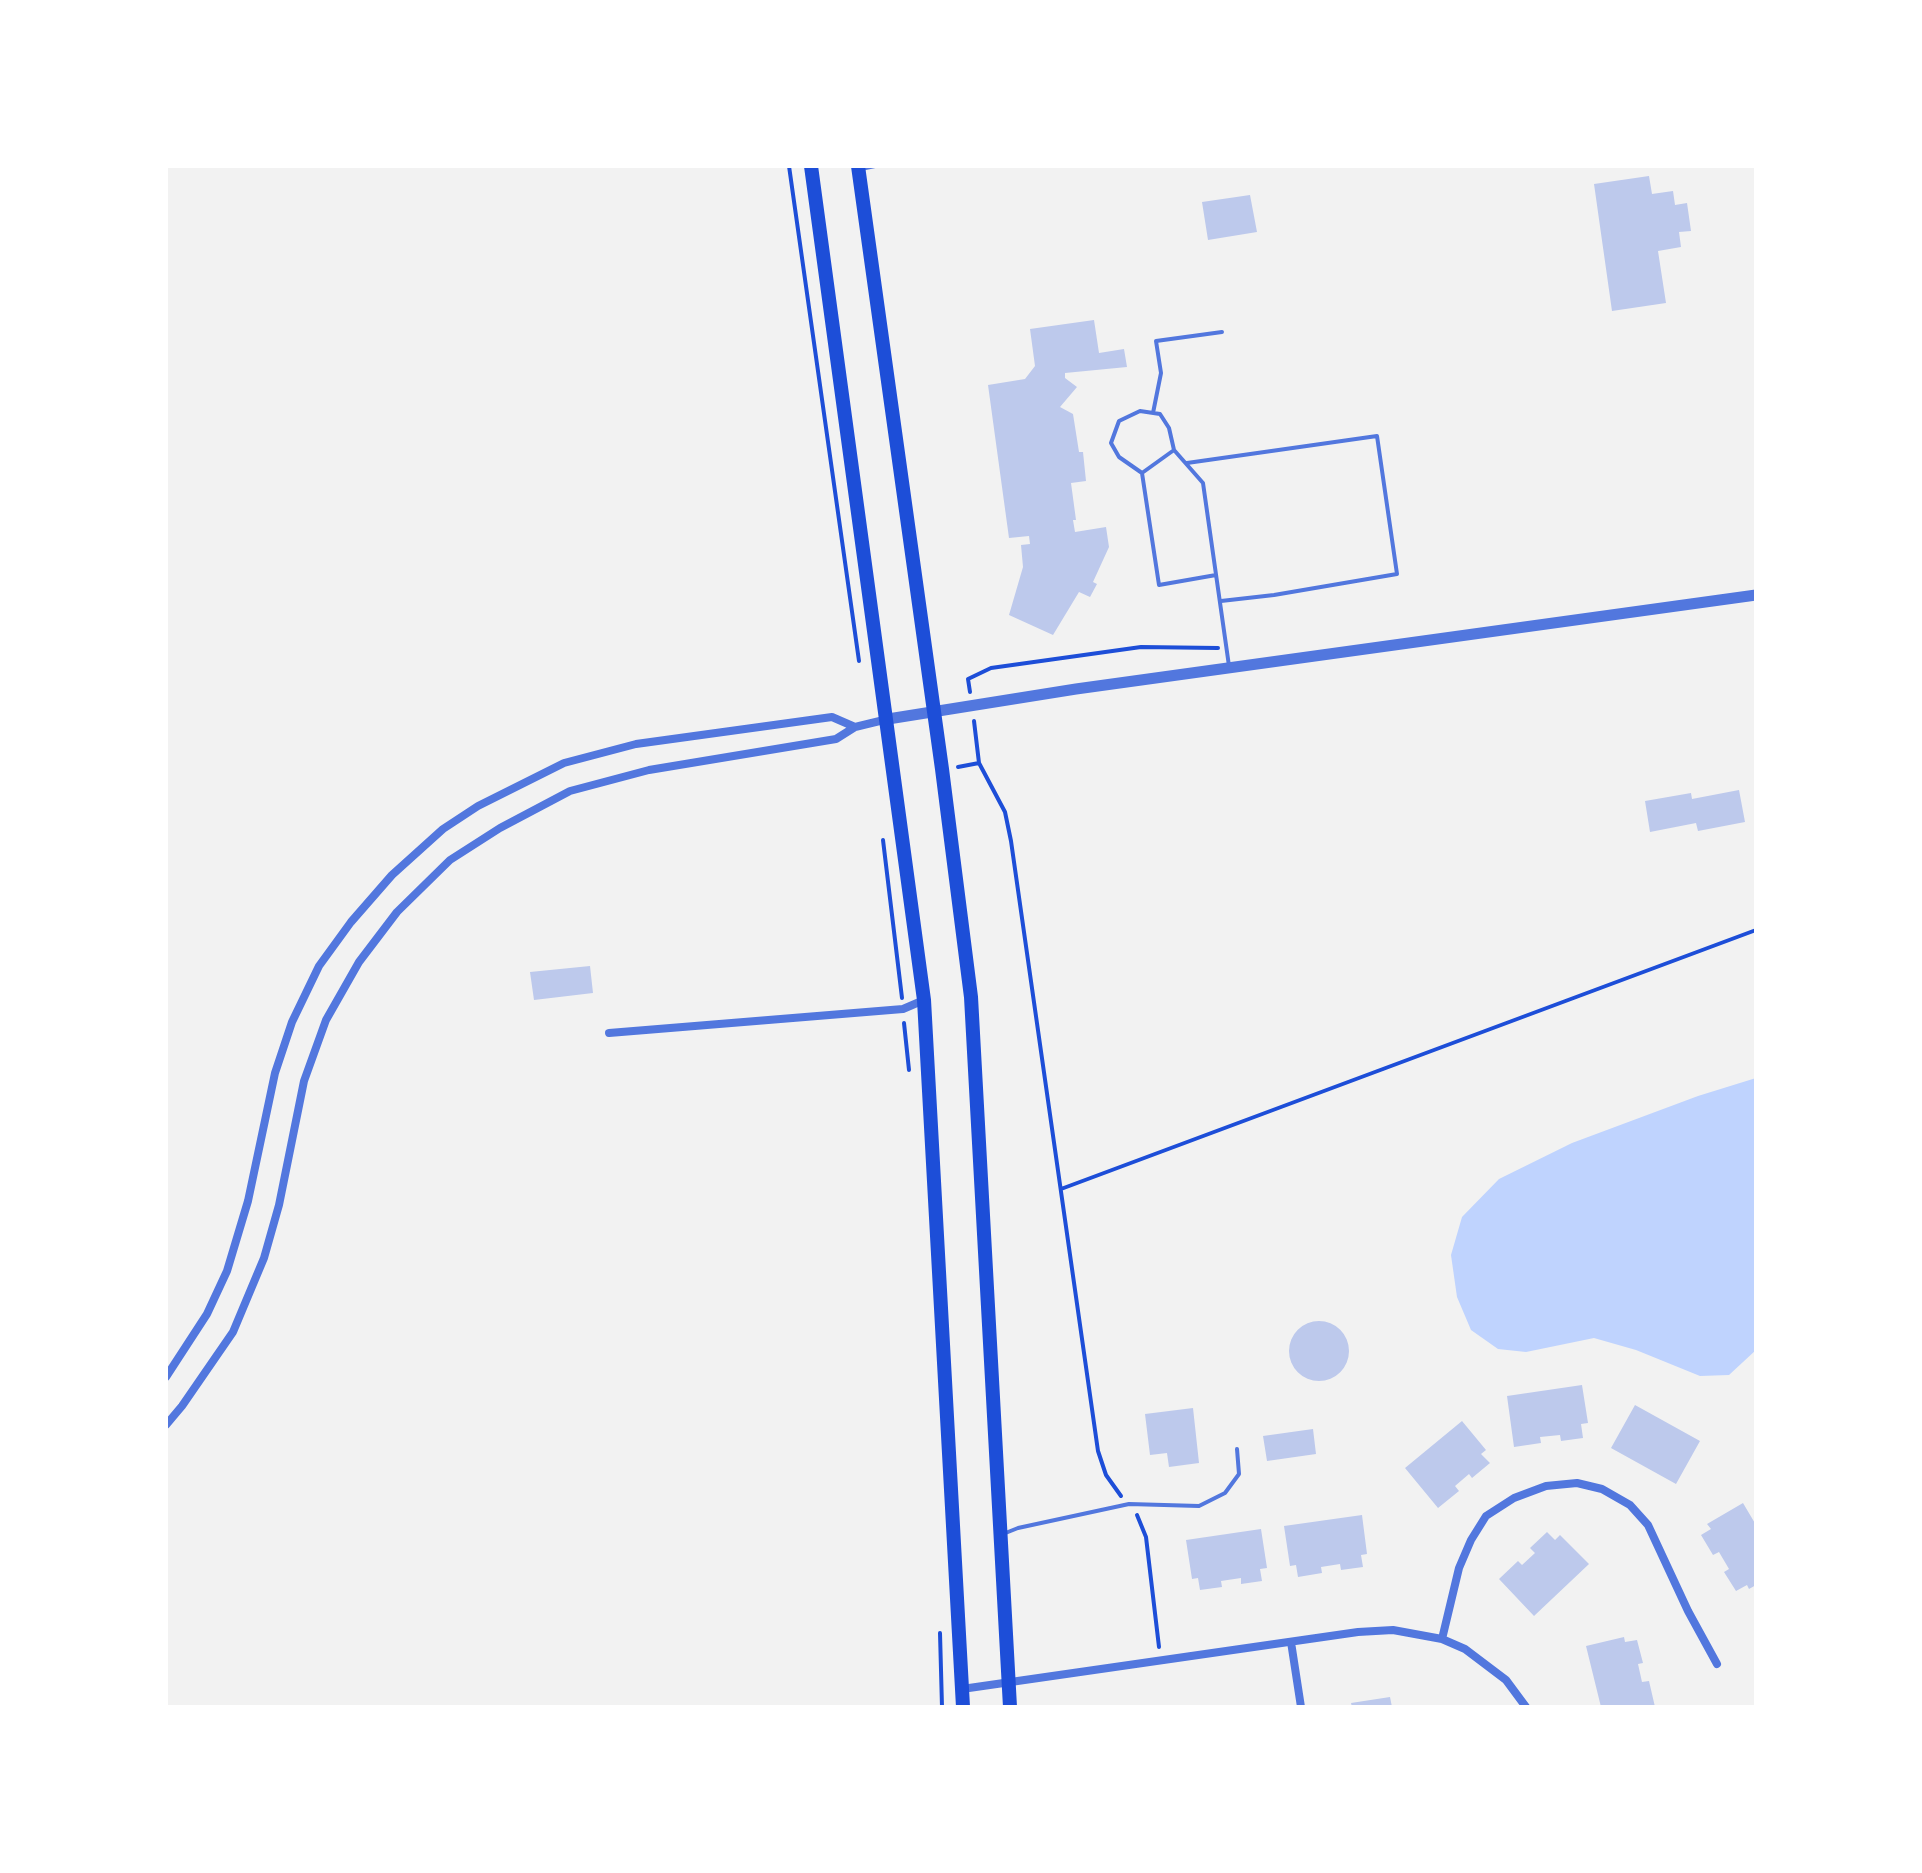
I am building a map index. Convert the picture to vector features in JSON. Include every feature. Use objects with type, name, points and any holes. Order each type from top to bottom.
[{"type":"main road","points":[[811,166],[924,1000],[963,1707]]},
{"type":"main road","points":[[859,168],[971,997],[1010,1707]]},
{"type":"street","points":[[166,1425],[233,1332],[264,1258],[279,1205],[304,1081],[326,1020],[359,962],[397,912],[450,860],[500,828],[570,791],[649,770],[836,739],[855,727],[934,710],[1756,595]]},
{"type":"street","points":[[166,1377],[207,1314],[227,1271],[248,1201],[275,1073],[292,1022],[319,966],[351,922],[392,875],[443,829],[478,806],[564,763],[636,744],[832,717],[855,727]]},
{"type":"street","points":[[609,1033],[903,1009],[924,1000]]},
{"type":"street","points":[[1442,1639],[1459,1568],[1486,1516],[1514,1498],[1546,1486],[1577,1483],[1602,1489],[1630,1505],[1648,1525],[1688,1611],[1717,1664]]},
{"type":"street","points":[[962,1689],[1373,1631],[1413,1632],[1465,1649],[1506,1680],[1526,1707]]},
{"type":"street","points":[[1291,1642],[1301,1707]]},
{"type":"lane","points":[[859,168],[875,166]]},
{"type":"lane","points":[[1153,413],[1161,373],[1156,341],[1222,332]]},
{"type":"lane","points":[[1216,575],[1159,585],[1142,473],[1119,457],[1111,443],[1119,421],[1140,411],[1160,414],[1169,428],[1174,450],[1203,483],[1221,601],[1229,668]]},
{"type":"lane","points":[[1187,463],[1377,436],[1397,574],[1221,601]]},
{"type":"lane","points":[[1142,473],[1174,450]]},
{"type":"lane","points":[[1000,1535],[1018,1528],[1129,1504],[1199,1506],[1225,1493],[1239,1474],[1237,1449]]},
{"type":"path","points":[[789,166],[859,663]]},
{"type":"path","points":[[968,679],[991,668],[1141,647],[1227,648]]},
{"type":"path","points":[[979,763],[1005,812],[1011,841],[1098,1451],[1106,1475],[1142,1522],[1161,1662]]},
{"type":"path","points":[[883,838],[910,1082]]},
{"type":"path","points":[[1061,1189],[1756,930]]},
{"type":"path","points":[[940,1630],[942,1707]]},
{"type":"water","points":[[1756,1078],[1756,1350],[1729,1375],[1700,1376],[1636,1350],[1594,1338],[1526,1352],[1498,1349],[1471,1330],[1457,1297],[1451,1255],[1462,1217],[1499,1179],[1572,1143]]},
{"type":"building","points":[[1649,176],[1652,194],[1673,191],[1675,205],[1687,203],[1691,231],[1679,232],[1681,247],[1658,251],[1666,303],[1612,311],[1594,184]]},
{"type":"building","points":[[1250,195],[1257,232],[1208,240],[1202,202]]},
{"type":"building","points":[[1094,320],[1099,353],[1124,349],[1127,367],[1065,373],[1065,378],[1077,387],[1060,407],[1073,414],[1079,452],[1083,452],[1086,481],[1071,483],[1075,532],[1106,527],[1109,547],[1093,582],[1097,584],[1090,597],[1079,592],[1053,635],[1009,615],[1023,567],[1021,545],[1030,544],[1029,536],[1009,538],[988,385],[1025,379],[1035,366],[1030,329]]},
{"type":"building","points":[[1739,790],[1745,822],[1698,831],[1696,823],[1650,832],[1645,801],[1691,793],[1692,799]]},
{"type":"building","points":[[590,966],[593,993],[534,1000],[530,972]]},
{"type":"building","points":[[1319,1321],[1330,1323],[1340,1330],[1347,1340],[1347,1362],[1340,1372],[1330,1379],[1319,1381],[1308,1379],[1298,1372],[1291,1362],[1289,1351],[1291,1340],[1298,1330],[1308,1323]]},
{"type":"building","points":[[1582,1385],[1588,1423],[1581,1424],[1583,1438],[1561,1441],[1560,1435],[1540,1437],[1541,1443],[1514,1447],[1507,1396]]},
{"type":"building","points":[[1635,1405],[1700,1441],[1676,1484],[1611,1448]]},
{"type":"building","points":[[1193,1408],[1199,1463],[1169,1467],[1167,1453],[1150,1455],[1145,1414]]},
{"type":"building","points":[[1462,1421],[1486,1450],[1481,1454],[1490,1463],[1472,1478],[1469,1474],[1455,1486],[1459,1491],[1438,1508],[1405,1468]]},
{"type":"building","points":[[1313,1429],[1316,1454],[1267,1461],[1263,1436]]},
{"type":"building","points":[[1743,1503],[1756,1525],[1756,1585],[1749,1589],[1747,1585],[1736,1591],[1724,1572],[1729,1569],[1719,1552],[1713,1555],[1701,1535],[1711,1529],[1707,1524]]},
{"type":"building","points":[[1362,1515],[1367,1554],[1361,1555],[1363,1567],[1341,1570],[1340,1564],[1321,1567],[1322,1573],[1298,1577],[1296,1565],[1290,1566],[1284,1526]]},
{"type":"building","points":[[1261,1529],[1267,1568],[1260,1569],[1262,1581],[1241,1584],[1241,1578],[1221,1581],[1222,1587],[1200,1590],[1198,1578],[1192,1579],[1186,1540]]},
{"type":"building","points":[[1547,1532],[1555,1540],[1560,1535],[1589,1564],[1534,1616],[1499,1579],[1518,1561],[1522,1565],[1535,1553],[1530,1548]]},
{"type":"building","points":[[1624,1637],[1625,1642],[1637,1640],[1643,1663],[1638,1664],[1642,1682],[1649,1681],[1655,1707],[1601,1707],[1586,1646]]},
{"type":"building","points":[[1390,1697],[1392,1707],[1352,1707],[1351,1703]]}]
